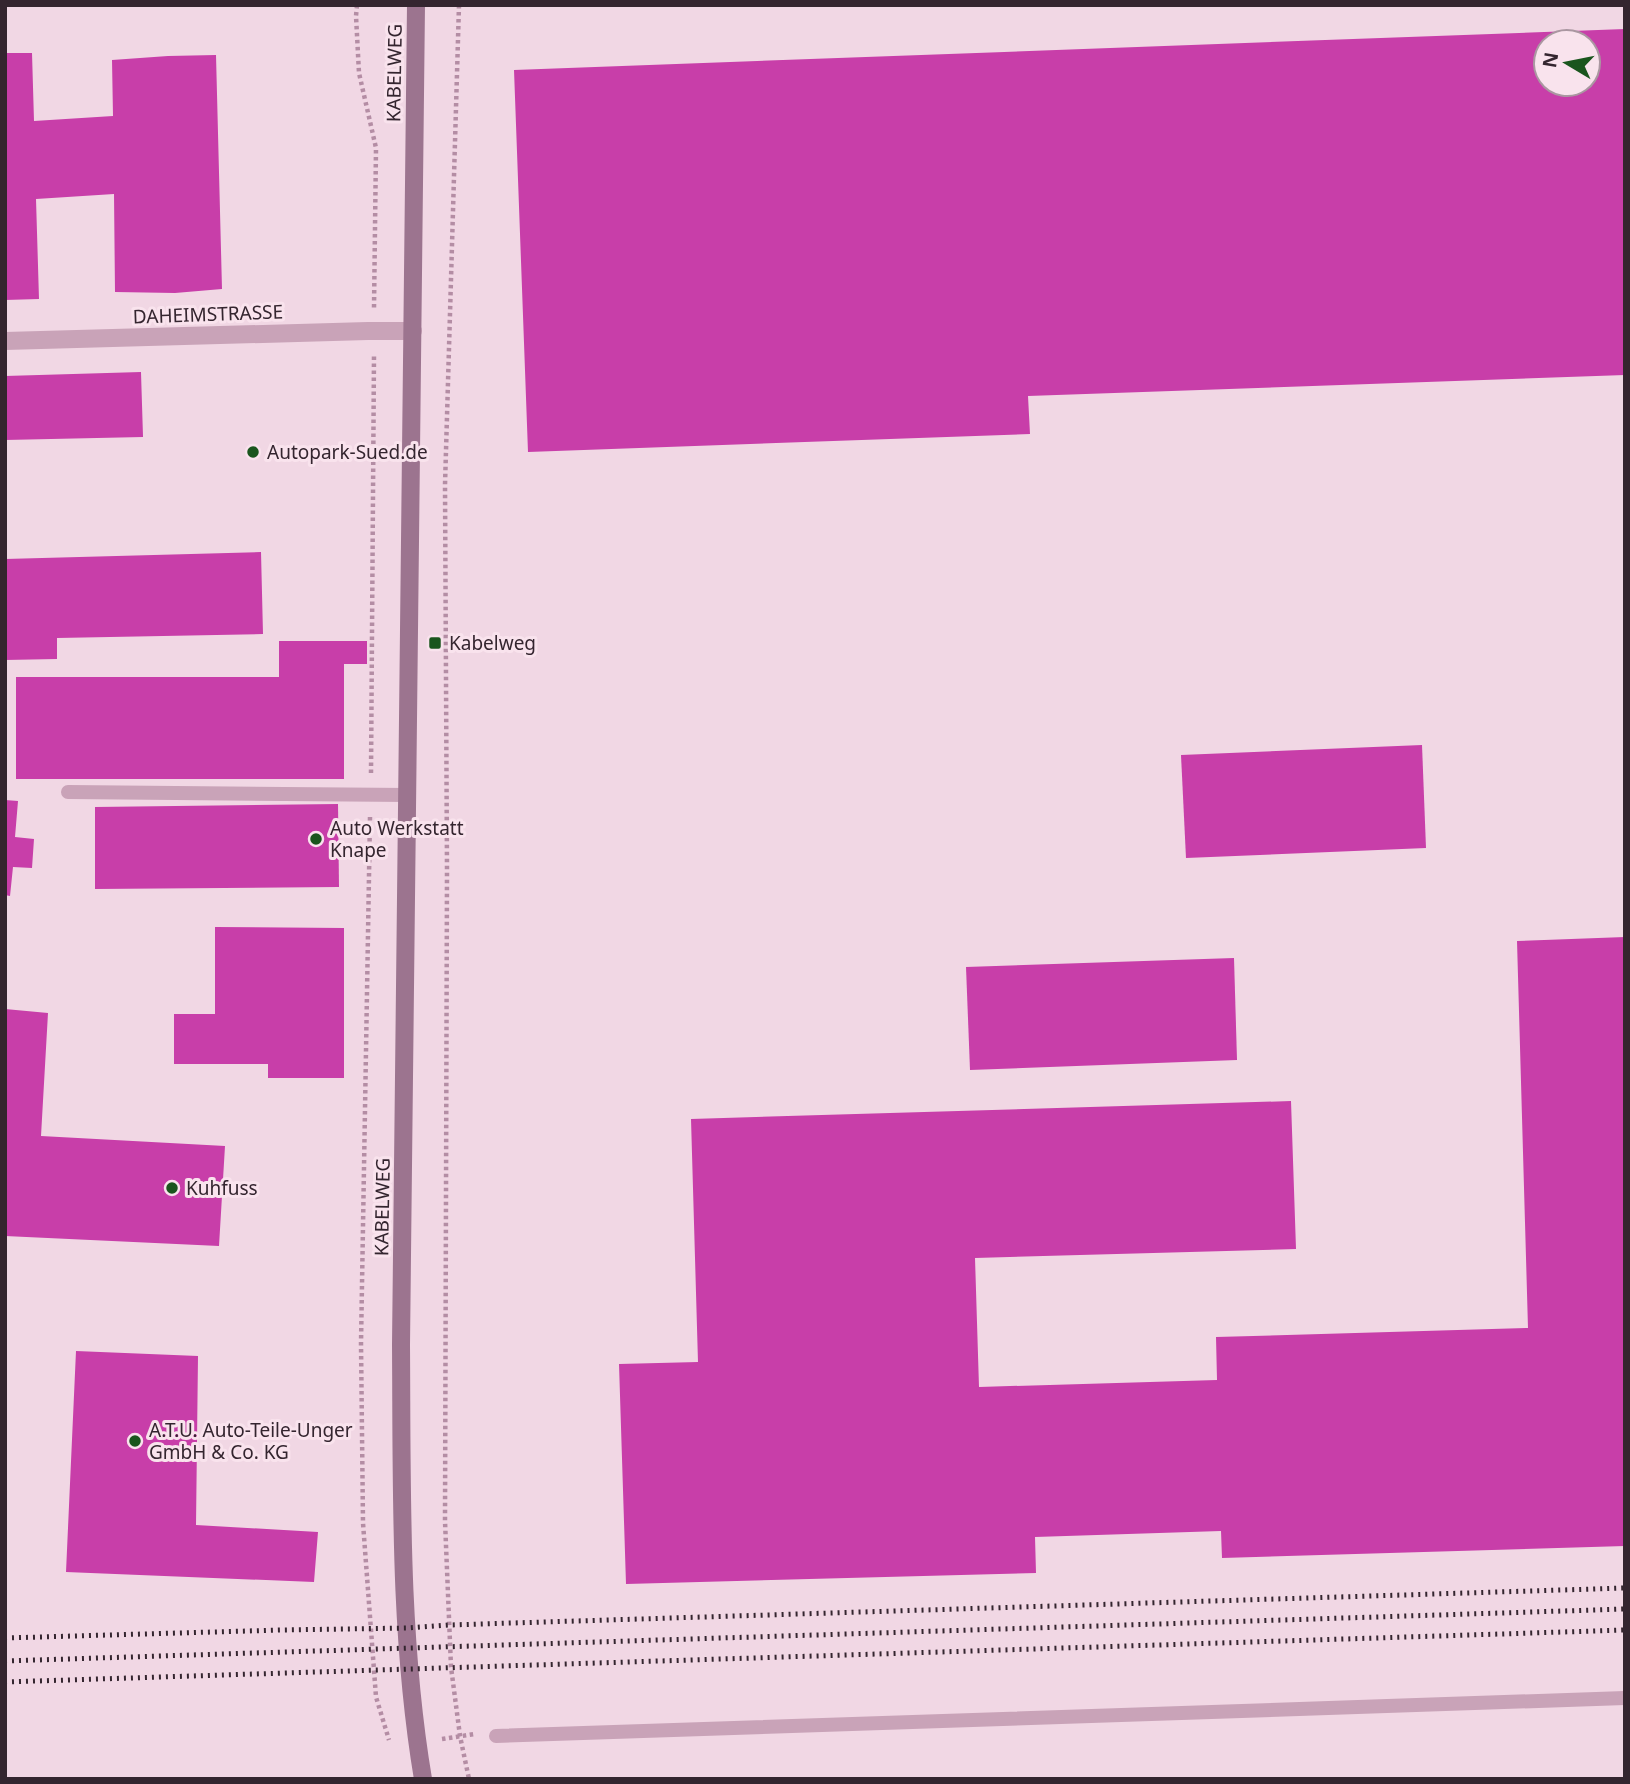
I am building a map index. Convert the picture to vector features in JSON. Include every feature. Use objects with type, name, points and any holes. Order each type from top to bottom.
[{"type":"street","name":"KABELWEG","points":[[416,5],[401,1345],[402,1497],[410,1668],[423,1779]]},
{"type":"street","name":"DAHEIMSTRASSE","points":[[5,341],[413,331]]},
{"type":"lane","points":[[68,792],[408,795]]},
{"type":"lane","points":[[496,1736],[1625,1698]]},
{"type":"path","points":[[357,5],[359,73],[376,148],[370,795],[361,1343],[363,1523],[376,1697],[390,1742]]},
{"type":"path","points":[[459,5],[445,485],[445,1521],[449,1646],[468,1779]]},
{"type":"building","points":[[1625,29],[1625,375],[1028,396],[1030,434],[528,452],[514,70],[1532,32],[1532,98],[1602,98],[1602,30]]},
{"type":"building","points":[[5,53],[32,53],[34,121],[113,116],[112,60],[216,55],[222,289],[175,293],[115,292],[114,194],[36,199],[39,299],[5,300]]},
{"type":"building","points":[[141,372],[143,437],[5,440],[5,376]]},
{"type":"building","points":[[261,552],[263,634],[57,638],[57,659],[5,660],[5,559]]},
{"type":"building","points":[[279,641],[367,641],[367,664],[344,664],[344,779],[16,779],[16,677],[279,677]]},
{"type":"building","points":[[1422,745],[1426,848],[1186,858],[1181,755]]},
{"type":"building","points":[[5,800],[18,801],[15,837],[34,839],[32,868],[13,867],[10,896],[5,895]]},
{"type":"building","points":[[338,804],[339,887],[95,889],[95,807]]},
{"type":"building","points":[[215,927],[344,928],[344,1078],[268,1078],[268,1064],[174,1064],[174,1014],[215,1014]]},
{"type":"building","points":[[1625,937],[1625,1546],[1222,1558],[1221,1531],[1035,1537],[1036,1573],[626,1584],[619,1364],[698,1362],[691,1119],[1291,1101],[1296,1249],[975,1258],[979,1387],[1217,1380],[1216,1337],[1528,1328],[1517,941]]},
{"type":"building","points":[[1234,958],[1237,1060],[970,1070],[966,967]]},
{"type":"building","points":[[5,1009],[48,1013],[41,1136],[225,1146],[219,1246],[5,1236]]},
{"type":"building","name":"A.T.U. Auto-Teile-Unger GmbH & Co. KG","points":[[76,1351],[198,1356],[196,1525],[318,1532],[314,1582],[66,1572]]},
{"type":"railway","points":[[5,1638],[407,1628],[1625,1588]]},
{"type":"railway","points":[[5,1661],[1625,1609]]},
{"type":"railway","points":[[5,1682],[1625,1630]]},
{"type":"place","name":"Autopark-Sued.de","points":[[253,452]]},
{"type":"place","name":"Kabelweg","points":[[435,643]]},
{"type":"place","name":"Auto Werkstatt Knape","points":[[316,839]]},
{"type":"place","name":"Kuhfuss","points":[[172,1188]]},
{"type":"place","name":"A.T.U. Auto-Teile-Unger GmbH & Co. KG","points":[[135,1441]]}]
